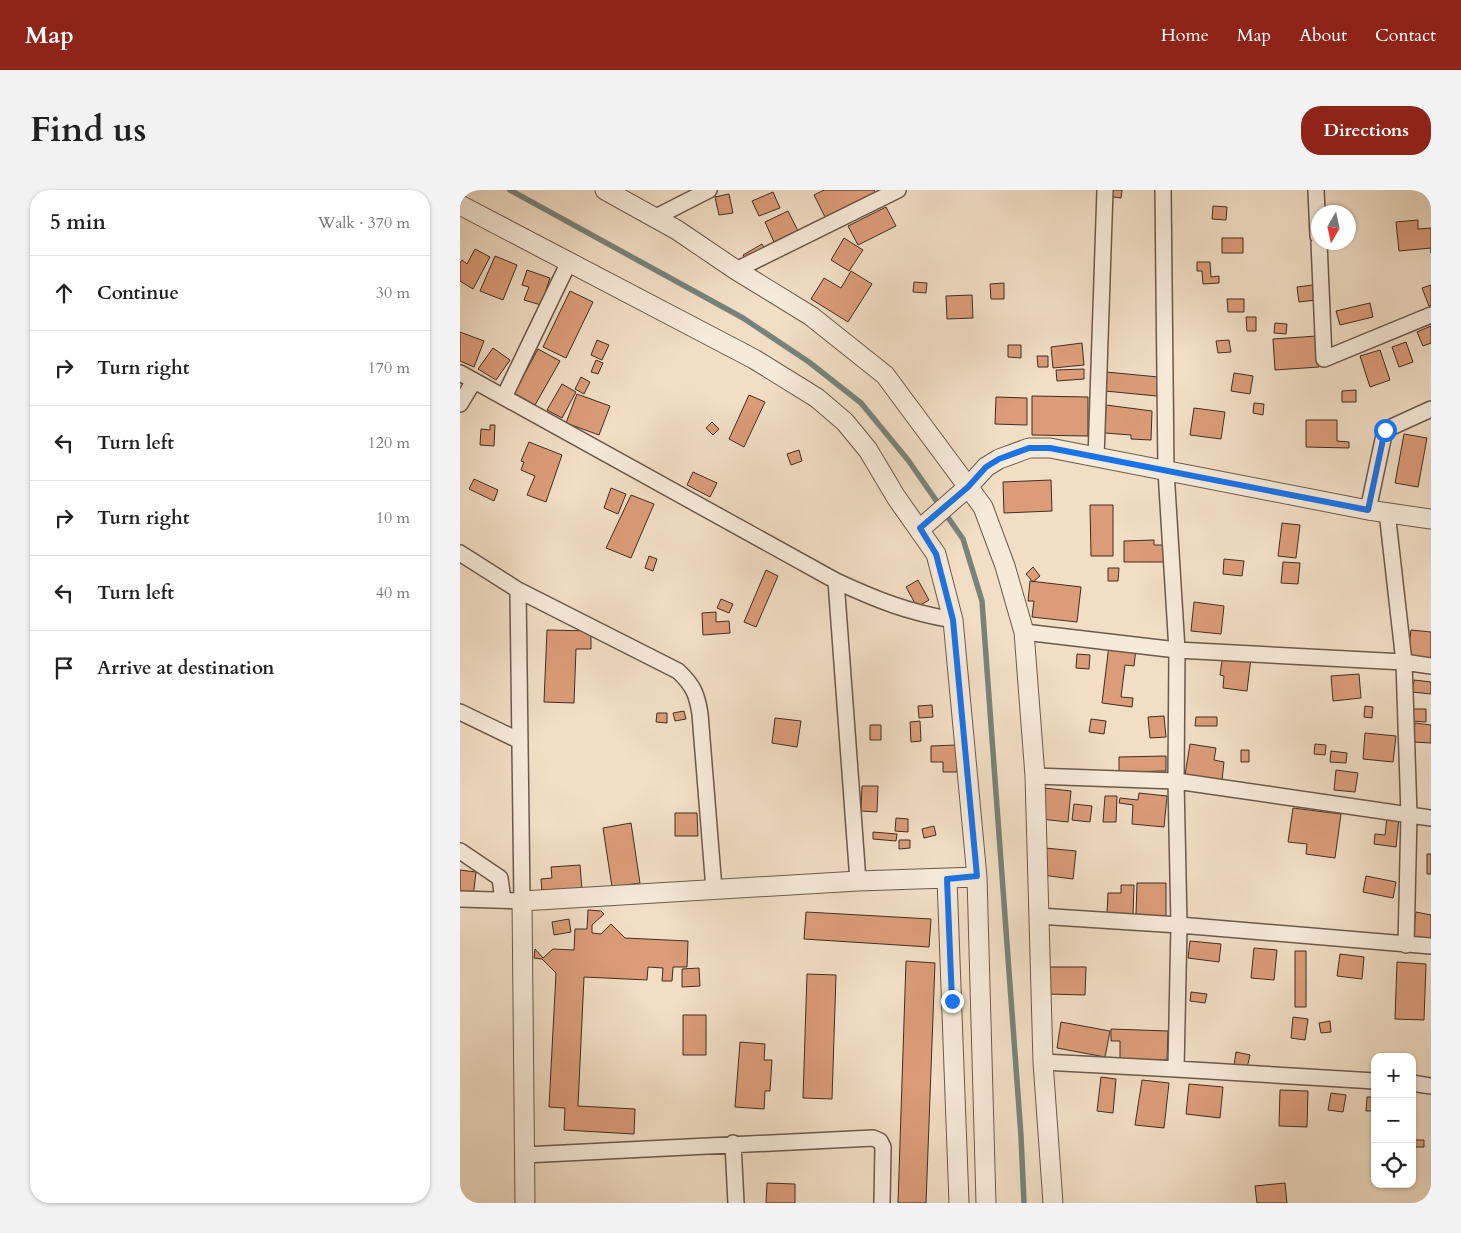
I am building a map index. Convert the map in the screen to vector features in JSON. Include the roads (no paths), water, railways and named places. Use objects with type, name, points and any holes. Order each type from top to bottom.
[{"type":"street","points":[[605,190],[656,218],[810,316],[885,375],[983,507],[1005,566],[1024,632],[1035,776],[1043,1062],[1053,1203]]},
{"type":"street","points":[[656,218],[709,190]]},
{"type":"street","points":[[736,270],[898,190]]},
{"type":"street","points":[[1096,458],[1104,190]]},
{"type":"street","points":[[1163,190],[1166,471],[1178,650],[1176,782],[1180,925],[1176,1069]]},
{"type":"street","points":[[1316,190],[1317,205]]},
{"type":"street","points":[[460,205],[754,360],[817,398],[845,422],[868,450],[896,497],[920,528],[936,554],[953,620],[977,876],[986,1203]]},
{"type":"street","points":[[1319,250],[1324,359],[1431,315]]},
{"type":"street","points":[[504,397],[569,262]]},
{"type":"street","points":[[460,373],[836,581],[890,605],[917,614],[953,620]]},
{"type":"street","points":[[460,404],[474,381]]},
{"type":"street","points":[[1406,945],[1409,815],[1404,662],[1377,511],[1385,430],[1431,409]]},
{"type":"street","points":[[920,528],[968,487],[992,463],[1029,448],[1050,448],[1377,511],[1431,519]]},
{"type":"street","points":[[460,554],[518,590],[678,671],[692,683],[697,694],[700,714],[714,889]]},
{"type":"street","points":[[836,581],[858,881]]},
{"type":"street","points":[[518,590],[524,1203]]},
{"type":"street","points":[[1024,632],[1178,650],[1404,662],[1431,666]]},
{"type":"street","points":[[460,712],[520,740]]},
{"type":"street","points":[[1035,776],[1176,782],[1431,818]]},
{"type":"street","points":[[460,851],[500,878],[502,900]]},
{"type":"street","points":[[460,899],[522,901],[858,881],[947,879],[977,876]]},
{"type":"street","points":[[947,879],[959,1203]]},
{"type":"street","points":[[1038,916],[1180,925],[1431,946]]},
{"type":"street","points":[[1043,1062],[1371,1081]]},
{"type":"street","points":[[1416,1084],[1431,1086]]},
{"type":"street","points":[[524,1155],[733,1143],[873,1138],[880,1141],[883,1147],[882,1203]]},
{"type":"street","points":[[733,1143],[736,1203]]},
{"type":"waterway","points":[[510,190],[743,318],[809,362],[861,403],[908,460],[963,539],[982,601],[1021,1136],[1024,1203]]}]
